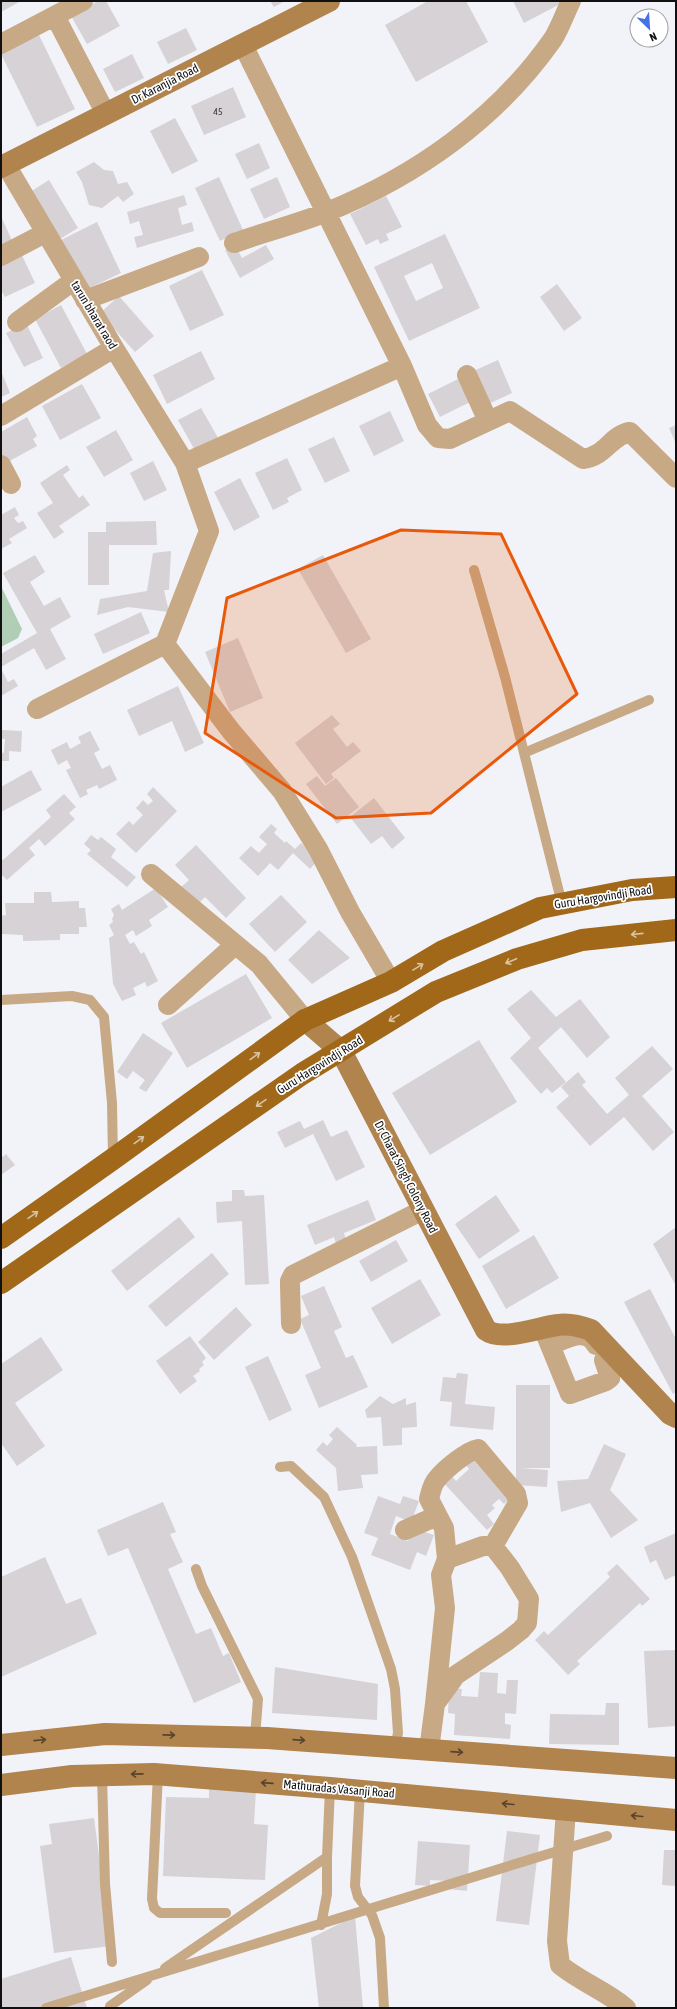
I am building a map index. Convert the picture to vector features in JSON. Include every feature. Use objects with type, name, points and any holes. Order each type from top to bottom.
[{"type":"main road","name":"Dr Karanjia Road","points":[[3,166],[329,1]]},
{"type":"main road","name":"Guru Hargovindji Road","points":[[1,1238],[113,1159],[304,1020],[391,982],[443,951],[540,908],[632,890],[676,887]]},
{"type":"main road","name":"Guru Hargovindji Road","points":[[1,1283],[302,1074],[436,992],[517,959],[582,940],[676,930]]},
{"type":"main road","name":"Dr Charat Singh Colony Road","points":[[304,1020],[341,1050],[486,1330],[490,1333],[546,1336],[559,1325],[581,1326],[591,1330],[609,1358],[670,1414],[676,1417]]},
{"type":"main road","points":[[1,1745],[105,1734],[255,1737],[676,1768]]},
{"type":"main road","name":"Mathuradas Vasanji Road","points":[[1,1785],[72,1776],[158,1774],[360,1790],[676,1820]]},
{"type":"street","points":[[1,44],[83,1]]},
{"type":"street","points":[[234,242],[326,212],[375,190],[432,158],[483,117],[513,90],[554,38],[571,1]]},
{"type":"street","points":[[55,16],[106,114]]},
{"type":"street","points":[[243,45],[402,366],[427,425],[438,438],[450,439],[510,411],[583,459],[594,458],[623,433],[630,432],[676,478]]},
{"type":"street","name":"tarun bharat raod","points":[[3,166],[186,463],[209,531],[165,644]]},
{"type":"street","points":[[1,256],[45,233]]},
{"type":"street","points":[[85,300],[199,256]]},
{"type":"street","points":[[17,322],[73,280]]},
{"type":"street","points":[[1,416],[114,348]]},
{"type":"street","points":[[186,463],[402,366]]},
{"type":"street","points":[[467,375],[488,421]]},
{"type":"street","points":[[1,465],[11,484]]},
{"type":"street","points":[[37,709],[165,644],[231,731],[282,791],[318,849],[350,912],[391,982]]},
{"type":"street","name":"Dr Charat Singh Colony Road","points":[[151,874],[259,964],[304,1020]]},
{"type":"street","points":[[168,1005],[235,945]]},
{"type":"street","points":[[291,1324],[290,1281],[293,1275],[423,1210]]},
{"type":"street","points":[[546,1336],[570,1394],[606,1381],[610,1378],[609,1358]]},
{"type":"street","points":[[429,1750],[445,1608],[441,1575],[447,1560],[444,1528],[429,1499],[433,1485],[437,1478],[471,1450],[478,1449],[516,1494],[518,1503],[494,1546]]},
{"type":"street","points":[[405,1530],[437,1516]]},
{"type":"street","points":[[447,1560],[483,1546],[494,1546]]},
{"type":"street","points":[[435,1704],[456,1675],[506,1642],[521,1630],[527,1622],[529,1599],[510,1568],[494,1546]]},
{"type":"street","points":[[566,1809],[557,1941],[560,1966],[575,1978],[616,1999],[626,2008]]},
{"type":"lane","points":[[474,570],[506,677],[562,904]]},
{"type":"lane","points":[[524,753],[649,700]]},
{"type":"lane","points":[[1,1000],[72,996],[90,1000],[104,1018],[112,1103],[113,1159]]},
{"type":"lane","points":[[280,1468],[291,1466],[324,1497],[352,1557],[391,1668],[395,1689],[398,1733],[395,1747]]},
{"type":"lane","points":[[196,1569],[202,1586],[258,1699],[255,1737]]},
{"type":"lane","points":[[158,1774],[152,1899],[154,1908],[160,1913],[226,1913]]},
{"type":"lane","points":[[102,1775],[105,1884],[112,1962]]},
{"type":"lane","points":[[322,1925],[328,1894],[327,1857],[330,1788]]},
{"type":"lane","points":[[360,1790],[355,1886],[358,1897],[372,1915],[380,1938],[384,2008]]},
{"type":"lane","points":[[46,2008],[607,1836]]},
{"type":"lane","points":[[110,2008],[110,2006],[327,1857]]},
{"type":"highlighted area","points":[[401,530],[501,534],[577,694],[431,813],[336,818],[205,733],[227,598]]},
{"type":"green space","points":[[1,586],[22,629],[18,638],[1,647]]},
{"type":"building","points":[[1,1],[21,1],[1,12]]},
{"type":"building","points":[[98,1],[106,1],[120,26],[87,44],[71,16]]},
{"type":"building","points":[[270,1],[285,1],[274,7]]},
{"type":"building","points":[[428,1],[466,1],[488,42],[416,82],[385,25]]},
{"type":"building","points":[[513,1],[561,1],[562,3],[524,23]]},
{"type":"building","points":[[186,28],[197,50],[168,64],[157,42]]},
{"type":"building","points":[[37,31],[75,109],[37,127],[1,54],[1,49]]},
{"type":"building","points":[[132,54],[144,78],[115,92],[103,69]]},
{"type":"building","points":[[233,87],[246,117],[204,135],[191,106]]},
{"type":"building","points":[[175,118],[198,161],[172,174],[150,131]]},
{"type":"building","points":[[259,143],[270,168],[247,179],[235,154]]},
{"type":"building","points":[[94,162],[104,170],[113,171],[118,184],[127,182],[134,194],[123,202],[118,196],[102,208],[89,205],[82,182],[76,172]]},
{"type":"building","points":[[219,177],[243,230],[220,241],[195,188]]},
{"type":"building","points":[[277,177],[290,207],[264,219],[250,189]]},
{"type":"building","points":[[49,180],[78,228],[55,242],[27,194]]},
{"type":"building","points":[[184,195],[187,205],[178,208],[182,225],[192,222],[194,231],[137,248],[134,237],[143,235],[139,221],[130,224],[127,212]]},
{"type":"building","points":[[386,196],[402,227],[386,234],[389,240],[380,244],[378,239],[366,245],[350,214]]},
{"type":"building","points":[[1,216],[13,243],[1,249]]},
{"type":"building","points":[[97,222],[121,273],[83,291],[59,241]]},
{"type":"building","points":[[445,234],[480,308],[409,341],[374,267]],"holes":[[[432,263],[443,288],[416,301],[404,276]]]},
{"type":"building","points":[[235,245],[242,258],[266,245],[274,259],[240,278],[225,250]]},
{"type":"building","points":[[20,251],[35,283],[5,297],[1,290],[1,260]]},
{"type":"building","points":[[202,270],[224,315],[190,331],[169,286]]},
{"type":"building","points":[[557,284],[582,318],[564,331],[540,297]]},
{"type":"building","points":[[119,296],[154,336],[135,352],[100,313]]},
{"type":"building","points":[[61,305],[87,354],[61,368],[35,319]]},
{"type":"building","points":[[26,323],[43,358],[24,367],[6,333]]},
{"type":"building","points":[[201,351],[215,379],[167,404],[153,375]]},
{"type":"building","points":[[498,360],[512,393],[484,406],[469,373]]},
{"type":"building","points":[[1,371],[10,393],[1,397]]},
{"type":"building","points":[[458,379],[470,402],[440,417],[428,394]]},
{"type":"building","points":[[82,384],[101,418],[60,440],[42,406]]},
{"type":"building","points":[[201,408],[221,443],[198,456],[178,420]]},
{"type":"building","points":[[390,411],[404,441],[374,456],[359,426]]},
{"type":"building","points":[[27,417],[37,436],[33,439],[37,446],[4,464],[1,459],[1,432]]},
{"type":"building","points":[[676,425],[676,444],[669,428]]},
{"type":"building","points":[[116,430],[133,460],[104,477],[86,447]]},
{"type":"building","points":[[334,437],[350,471],[325,483],[308,449]]},
{"type":"building","points":[[287,458],[302,490],[287,498],[289,502],[273,510],[255,473]]},
{"type":"building","points":[[153,461],[167,490],[144,501],[130,473]]},
{"type":"building","points":[[67,465],[70,470],[63,475],[79,498],[83,495],[90,505],[59,526],[64,532],[54,539],[37,513],[53,503],[40,483]]},
{"type":"building","points":[[240,478],[260,517],[234,531],[214,492]]},
{"type":"building","points":[[15,507],[19,515],[14,518],[18,523],[23,521],[27,528],[9,539],[12,543],[1,549],[1,515]]},
{"type":"building","points":[[156,521],[157,545],[109,545],[109,585],[88,585],[88,532],[106,532],[106,522]]},
{"type":"building","points":[[171,551],[169,590],[164,590],[169,612],[128,607],[97,615],[100,599],[147,591],[153,553]]},
{"type":"building","points":[[35,555],[45,572],[30,582],[44,606],[60,597],[71,617],[50,629],[66,659],[46,670],[34,648],[1,667],[1,654],[37,633],[3,573]]},
{"type":"building","points":[[323,555],[371,639],[346,653],[298,569]]},
{"type":"building","points":[[141,612],[150,633],[103,654],[94,634]]},
{"type":"building","points":[[238,638],[263,698],[230,712],[205,652]]},
{"type":"building","points":[[1,669],[8,682],[14,679],[18,686],[1,696]]},
{"type":"building","points":[[178,686],[204,743],[185,752],[172,721],[139,736],[127,710]]},
{"type":"building","points":[[332,715],[340,724],[333,729],[347,747],[353,742],[361,751],[331,774],[334,778],[326,784],[295,743]]},
{"type":"building","points":[[1,730],[22,731],[21,752],[9,751],[9,761],[1,761],[1,752],[4,753],[5,739],[1,739]]},
{"type":"building","points":[[90,731],[100,750],[94,753],[102,769],[110,765],[117,780],[99,789],[97,785],[86,790],[88,794],[80,798],[66,770],[71,768],[67,760],[58,765],[51,750],[67,742],[70,749],[81,743],[78,737]]},
{"type":"building","points":[[31,770],[42,790],[1,812],[1,787]]},
{"type":"building","points":[[317,776],[325,786],[336,778],[359,807],[337,824],[306,784]]},
{"type":"building","points":[[153,787],[177,811],[136,853],[116,834],[129,821],[133,825],[143,815],[136,808],[143,800],[148,805],[153,801],[147,794]]},
{"type":"building","points":[[64,794],[76,807],[69,813],[75,819],[45,846],[39,839],[29,848],[35,855],[7,880],[1,874],[1,858],[3,860],[51,817],[46,810]]},
{"type":"building","points":[[374,798],[405,838],[392,849],[382,836],[371,844],[350,817]]},
{"type":"building","points":[[271,824],[277,829],[274,833],[285,843],[286,841],[295,849],[301,843],[319,859],[310,869],[293,853],[278,870],[270,863],[258,876],[239,858],[251,846],[259,853],[267,844],[259,837]]},
{"type":"building","points":[[91,835],[98,840],[101,837],[116,849],[111,857],[136,877],[127,887],[87,854],[91,850],[84,844]]},
{"type":"building","points":[[196,845],[246,898],[226,918],[205,897],[198,904],[181,887],[189,880],[175,865]]},
{"type":"building","points":[[156,888],[168,907],[149,920],[152,926],[136,936],[133,930],[125,935],[130,944],[134,942],[141,954],[144,952],[158,981],[147,987],[145,982],[133,988],[136,995],[122,1001],[113,984],[109,938],[114,935],[109,925],[113,922],[112,919],[114,915],[111,909],[119,904],[122,910]]},
{"type":"building","points":[[34,892],[51,892],[52,902],[79,901],[79,908],[85,908],[87,927],[79,927],[79,934],[60,934],[60,940],[23,941],[23,935],[1,934],[1,916],[6,915],[5,903],[34,903]]},
{"type":"building","points":[[281,895],[307,922],[275,952],[249,924]]},
{"type":"building","points":[[319,930],[350,958],[312,984],[288,960]]},
{"type":"building","points":[[246,974],[272,1018],[187,1068],[161,1023]]},
{"type":"building","points":[[531,990],[556,1017],[580,999],[610,1037],[587,1058],[561,1027],[538,1048],[566,1082],[552,1093],[547,1088],[541,1094],[510,1058],[531,1038],[507,1009]]},
{"type":"building","points":[[143,1033],[173,1053],[146,1092],[139,1088],[145,1080],[133,1071],[127,1079],[117,1072]]},
{"type":"building","points":[[479,1040],[517,1102],[430,1155],[392,1093]]},
{"type":"building","points":[[652,1046],[673,1069],[642,1096],[674,1132],[653,1151],[624,1117],[590,1146],[556,1107],[569,1096],[561,1087],[578,1072],[586,1082],[582,1085],[607,1114],[629,1095],[615,1078]]},
{"type":"building","points":[[323,1120],[331,1137],[347,1130],[365,1167],[336,1181],[313,1134],[285,1148],[277,1132],[300,1121],[304,1129]]},
{"type":"building","points":[[6,1154],[15,1165],[1,1175],[1,1155],[3,1157]]},
{"type":"building","points":[[232,1190],[244,1190],[245,1196],[264,1195],[269,1284],[245,1285],[242,1221],[217,1223],[216,1202],[232,1201]]},
{"type":"building","points":[[496,1195],[520,1231],[479,1259],[455,1224]]},
{"type":"building","points":[[368,1200],[376,1220],[344,1233],[346,1240],[336,1244],[334,1237],[315,1245],[307,1225]]},
{"type":"building","points":[[179,1217],[195,1237],[127,1291],[111,1271]]},
{"type":"building","points":[[676,1227],[676,1286],[653,1244]]},
{"type":"building","points":[[534,1235],[559,1278],[506,1309],[482,1266]]},
{"type":"building","points":[[396,1240],[408,1261],[371,1282],[359,1261]]},
{"type":"building","points":[[212,1253],[229,1274],[166,1327],[148,1306]]},
{"type":"building","points":[[420,1279],[441,1315],[392,1344],[371,1308]]},
{"type":"building","points":[[324,1286],[342,1327],[334,1331],[346,1358],[353,1355],[368,1387],[319,1408],[305,1375],[321,1368],[300,1319],[309,1315],[301,1296]]},
{"type":"building","points":[[650,1289],[676,1339],[676,1392],[673,1394],[624,1302]]},
{"type":"building","points":[[236,1307],[252,1325],[214,1360],[198,1342]]},
{"type":"building","points":[[190,1336],[206,1358],[202,1362],[204,1365],[199,1369],[200,1371],[193,1376],[197,1381],[180,1394],[156,1361]]},
{"type":"building","points":[[41,1337],[63,1370],[15,1403],[45,1446],[17,1466],[1,1443],[1,1364]]},
{"type":"building","points":[[268,1356],[292,1410],[269,1421],[245,1367]]},
{"type":"building","points":[[457,1373],[468,1374],[465,1404],[495,1407],[493,1430],[450,1426],[452,1402],[440,1401],[443,1377],[456,1378]]},
{"type":"building","points":[[516,1385],[550,1385],[550,1468],[520,1468],[548,1470],[547,1487],[516,1485]]},
{"type":"building","points":[[380,1396],[393,1404],[406,1398],[406,1405],[416,1402],[417,1427],[402,1428],[402,1445],[383,1446],[381,1417],[367,1418],[365,1410]]},
{"type":"building","points":[[337,1427],[357,1445],[356,1447],[377,1446],[378,1474],[361,1475],[363,1488],[338,1491],[336,1468],[316,1450],[323,1442],[327,1446],[333,1439],[329,1435]]},
{"type":"building","points":[[604,1444],[626,1454],[610,1490],[638,1520],[611,1538],[590,1503],[561,1512],[557,1481],[588,1479]]},
{"type":"building","points":[[474,1452],[513,1496],[504,1504],[499,1499],[492,1505],[495,1508],[487,1515],[494,1524],[487,1530],[442,1481],[450,1474],[456,1481],[469,1469],[463,1462]]},
{"type":"building","points":[[378,1496],[400,1504],[403,1496],[419,1501],[411,1522],[396,1516],[390,1534],[408,1541],[413,1528],[434,1535],[426,1556],[417,1552],[410,1570],[371,1555],[378,1538],[364,1533]]},
{"type":"building","points":[[163,1502],[176,1532],[170,1534],[183,1562],[168,1569],[196,1634],[211,1628],[223,1656],[229,1653],[241,1682],[194,1703],[128,1548],[108,1556],[97,1530]]},
{"type":"building","points":[[676,1533],[676,1575],[665,1580],[656,1560],[650,1563],[644,1547]]},
{"type":"building","points":[[45,1557],[66,1604],[81,1598],[97,1634],[1,1677],[1,1577]]},
{"type":"building","points":[[617,1564],[650,1599],[642,1606],[640,1603],[577,1661],[580,1664],[568,1675],[535,1640],[544,1631],[548,1635],[610,1577],[607,1573]]},
{"type":"building","points":[[676,1650],[676,1726],[648,1728],[644,1651]]},
{"type":"building","points":[[275,1667],[378,1684],[377,1720],[272,1713]]},
{"type":"building","points":[[480,1672],[498,1673],[497,1693],[506,1694],[507,1680],[518,1680],[516,1714],[505,1713],[505,1724],[511,1725],[510,1739],[454,1735],[455,1714],[448,1713],[449,1688],[462,1689],[461,1696],[478,1697]]},
{"type":"building","points":[[606,1703],[619,1703],[619,1745],[549,1744],[550,1714],[605,1715]]},
{"type":"building","points":[[209,1789],[256,1790],[254,1824],[268,1825],[265,1880],[163,1876],[166,1797],[209,1798]]},
{"type":"building","points":[[94,1818],[111,1946],[54,1953],[40,1846],[52,1844],[49,1824]]},
{"type":"building","points":[[507,1831],[540,1835],[529,1925],[496,1921]]},
{"type":"building","points":[[418,1841],[470,1845],[467,1891],[448,1889],[449,1881],[430,1880],[430,1886],[415,1885]]},
{"type":"building","points":[[664,1850],[676,1850],[676,1886],[662,1885]]},
{"type":"building","points":[[355,1916],[363,2008],[319,2008],[311,1938]]},
{"type":"building","points":[[71,1957],[87,2008],[1,2008],[1,1979]]}]
